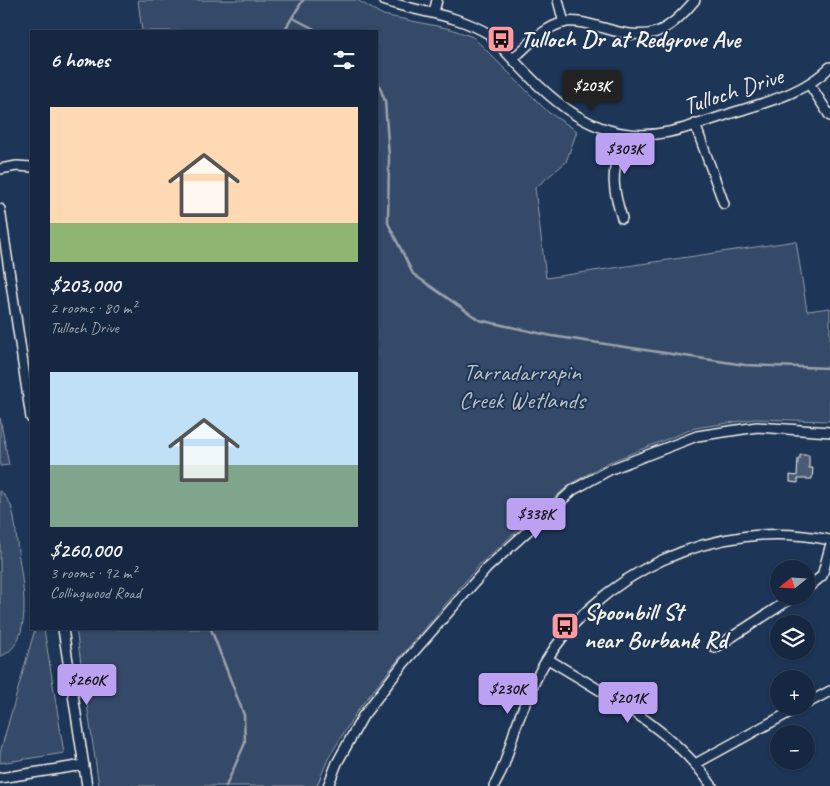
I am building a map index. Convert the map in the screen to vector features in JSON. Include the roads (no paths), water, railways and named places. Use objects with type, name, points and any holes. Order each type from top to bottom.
[{"type":"street","name":"Tulloch Drive","points":[[383,0],[434,12],[475,26],[489,34],[559,106],[587,123],[620,133],[654,134],[695,124],[794,93],[810,85],[830,67]]},
{"type":"street","points":[[434,12],[437,0]]},
{"type":"street","points":[[558,0],[564,22]]},
{"type":"street","points":[[513,59],[538,35],[564,22],[578,21],[625,35],[655,34],[680,18],[695,0]]},
{"type":"street","points":[[810,85],[830,116]]},
{"type":"street","points":[[695,124],[724,204]]},
{"type":"street","points":[[620,133],[612,175],[614,194],[622,218]]},
{"type":"street","points":[[0,169],[17,166],[30,167]]},
{"type":"street","points":[[0,209],[2,244],[30,412]]},
{"type":"street","points":[[328,786],[363,716],[404,663],[487,568],[573,490],[611,469],[697,436],[757,427],[830,432]]},
{"type":"street","points":[[494,786],[502,770],[522,712],[548,659],[568,632],[609,592],[642,571],[679,552],[734,538],[772,534],[830,540]]},
{"type":"street","points":[[815,582],[822,576],[830,547]]},
{"type":"street","points":[[715,648],[781,605]]},
{"type":"street","points":[[63,630],[87,786]]},
{"type":"street","points":[[548,659],[664,734],[697,763],[712,786]]},
{"type":"street","points":[[815,699],[830,691]]},
{"type":"street","points":[[697,763],[785,715]]},
{"type":"street","points":[[0,778],[84,765]]},
{"type":"waterway","points":[[285,30],[303,0]]},
{"type":"waterway","points":[[293,18],[316,30]]},
{"type":"waterway","points":[[378,82],[385,101],[389,157],[388,223],[413,274],[479,320],[552,336],[745,365],[830,368]]},
{"type":"waterway","points":[[211,630],[244,715],[245,743],[226,786]]},
{"type":"place","name":"Tulloch Dr at Redgrove Ave","points":[[501,39]]},
{"type":"place","name":"Spoonbill St near Burbank Rd","points":[[565,626]]},
{"type":"park label","name":"Tarradarrapin Creek Wetlands","points":[[522,386]]}]
